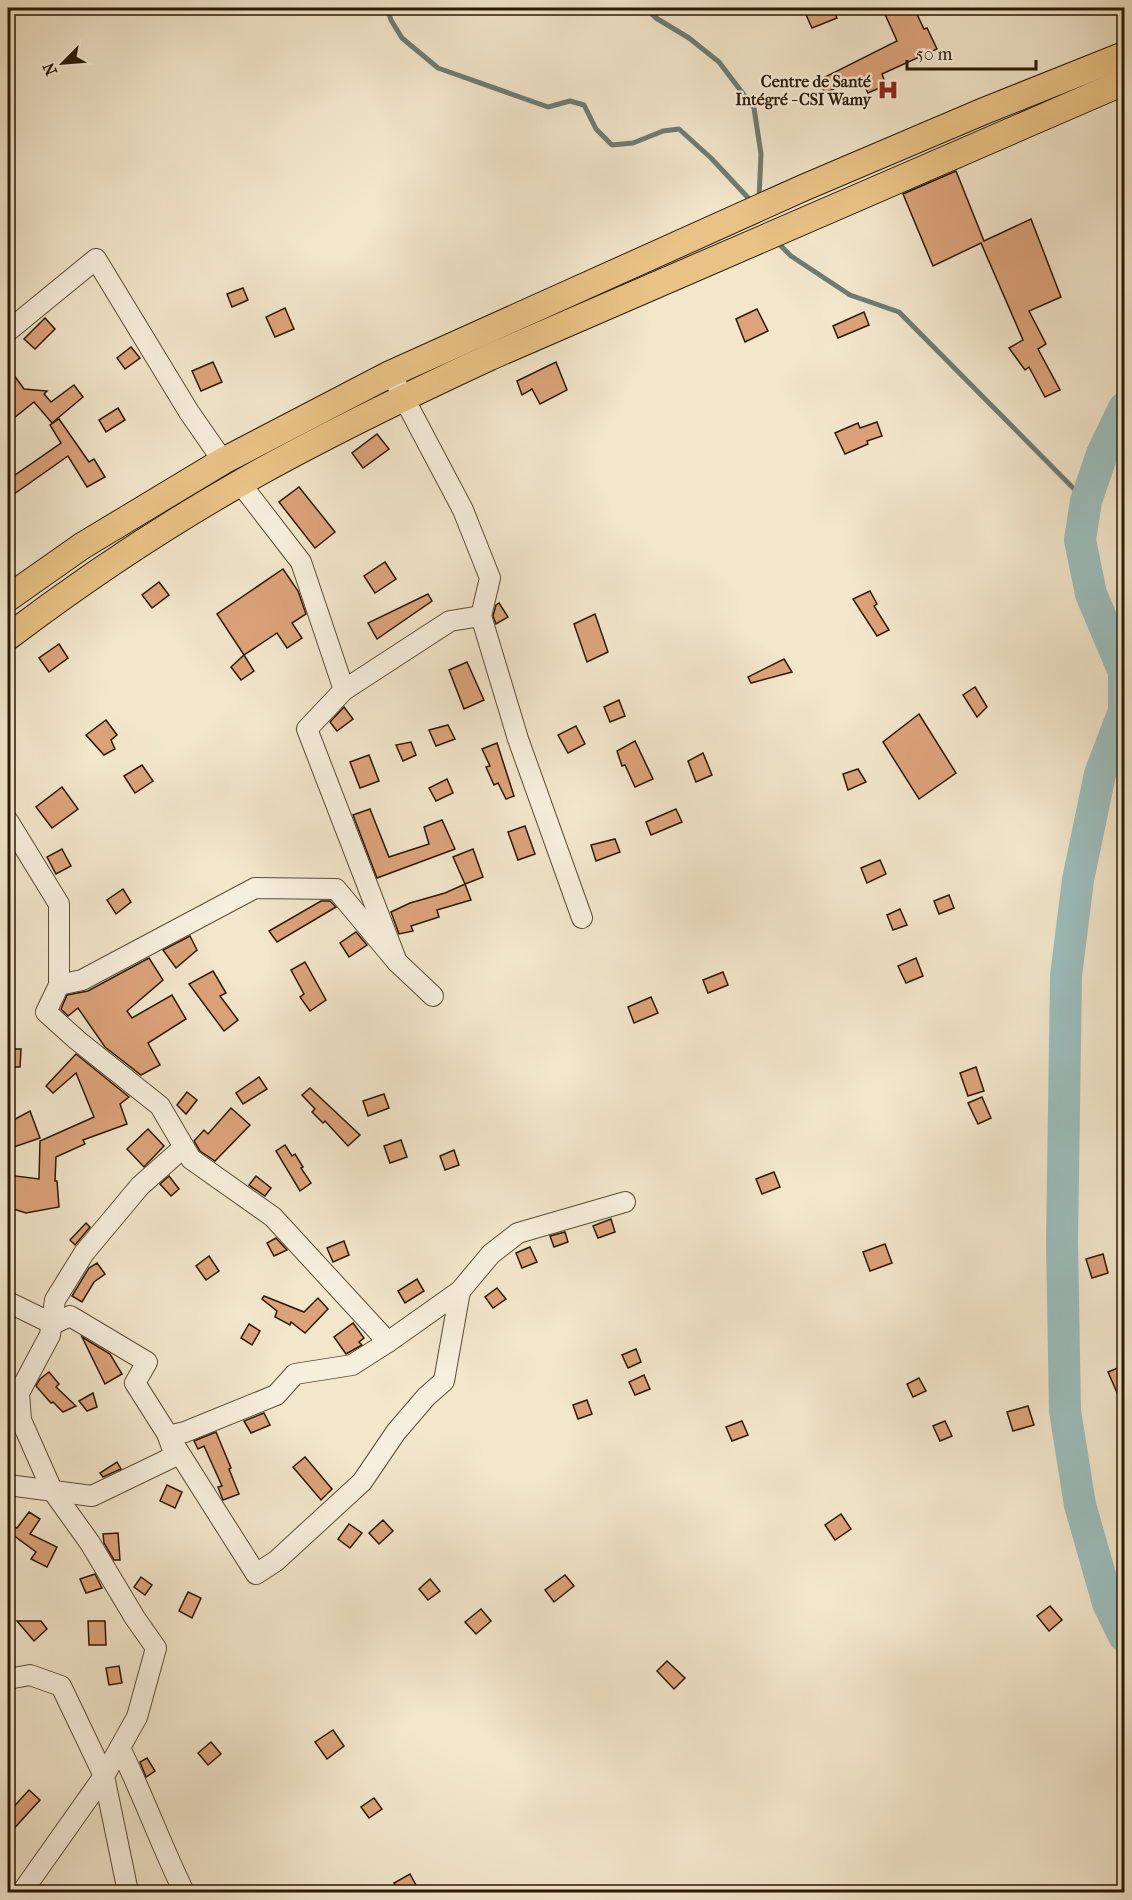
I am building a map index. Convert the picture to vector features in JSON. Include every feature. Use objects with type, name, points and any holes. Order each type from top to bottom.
[{"type":"main road","points":[[8,637],[117,559],[240,483],[404,397],[1079,88],[1125,55]]},
{"type":"main road","points":[[8,598],[82,546],[223,461],[390,374],[803,188],[984,111],[1079,88],[1125,82]]},
{"type":"street","points":[[8,331],[96,259],[189,412],[223,461]]},
{"type":"street","points":[[390,374],[463,510],[490,578],[481,616],[518,739],[582,918]]},
{"type":"street","points":[[240,483],[301,562],[344,690]]},
{"type":"street","points":[[397,962],[307,729],[344,690],[450,621],[481,616]]},
{"type":"street","points":[[8,821],[60,904],[59,985],[46,1012],[77,1040],[160,1106],[191,1160],[273,1217],[388,1342]]},
{"type":"street","points":[[59,985],[82,980],[255,888],[336,889],[397,962],[433,996]]},
{"type":"street","points":[[22,1893],[104,1776],[137,1717],[156,1648],[135,1618],[90,1543],[52,1490],[21,1420],[20,1393],[50,1335],[55,1300],[84,1253],[140,1186],[184,1147]]},
{"type":"street","points":[[168,1436],[185,1432],[276,1395],[295,1374],[352,1365],[460,1291],[491,1254],[518,1233],[625,1202]]},
{"type":"street","points":[[53,1324],[70,1316],[147,1362],[135,1383],[256,1574],[276,1561],[362,1482],[396,1432],[426,1397],[444,1381],[460,1291]]},
{"type":"street","points":[[9,1298],[53,1324]]},
{"type":"street","points":[[8,1485],[92,1496],[175,1456],[168,1436]]},
{"type":"street","points":[[8,1679],[30,1675],[61,1686],[104,1776],[128,1893]]},
{"type":"street","points":[[120,1748],[184,1893]]},
{"type":"building","points":[[803,8],[833,8],[837,18],[812,28]]},
{"type":"building","points":[[895,8],[914,8],[937,49],[882,74],[886,85],[868,93],[860,77],[825,93],[819,80],[897,41],[884,12]]},
{"type":"building","points":[[956,171],[984,241],[1031,219],[1061,297],[1029,311],[1046,344],[1038,349],[1060,390],[1045,397],[1029,367],[1025,370],[1009,348],[1023,340],[981,243],[933,266],[903,194]]},
{"type":"building","points":[[243,288],[248,300],[232,307],[227,294]]},
{"type":"building","points":[[285,308],[294,329],[275,337],[266,317]]},
{"type":"building","points":[[757,309],[768,331],[745,342],[736,319]]},
{"type":"building","points":[[864,312],[869,325],[838,338],[833,326]]},
{"type":"building","points":[[45,318],[55,329],[35,349],[24,339]]},
{"type":"building","points":[[131,347],[140,358],[125,369],[117,358]]},
{"type":"building","points":[[213,362],[222,382],[201,391],[192,371]]},
{"type":"building","points":[[556,362],[567,390],[540,404],[532,389],[522,395],[517,381]]},
{"type":"building","points":[[8,367],[24,389],[47,391],[44,394],[51,402],[74,385],[83,397],[52,423],[34,402],[14,418],[8,411]]},
{"type":"building","points":[[118,408],[125,420],[106,432],[99,420]]},
{"type":"building","points":[[59,419],[89,462],[94,459],[105,477],[87,487],[68,456],[14,494],[8,485],[8,480],[61,443],[50,425]]},
{"type":"building","points":[[877,422],[882,436],[867,441],[868,444],[845,454],[835,433],[858,423],[860,428]]},
{"type":"building","points":[[377,434],[389,449],[363,468],[352,453]]},
{"type":"building","points":[[299,487],[335,532],[315,548],[279,502]]},
{"type":"building","points":[[385,562],[396,579],[375,593],[364,576]]},
{"type":"building","points":[[283,569],[298,591],[306,614],[292,623],[302,638],[287,648],[277,633],[244,655],[217,614]]},
{"type":"building","points":[[159,582],[169,595],[152,608],[142,595]]},
{"type":"building","points":[[870,591],[877,604],[874,606],[889,630],[877,636],[853,599]]},
{"type":"building","points":[[428,594],[432,601],[377,639],[368,623]]},
{"type":"building","points":[[499,603],[508,617],[496,624],[493,616],[496,605]]},
{"type":"building","points":[[595,614],[608,652],[587,662],[574,624]]},
{"type":"building","points":[[59,644],[68,658],[49,672],[39,658]]},
{"type":"building","points":[[244,655],[254,671],[241,680],[231,667]]},
{"type":"building","points":[[784,659],[792,672],[751,683],[748,677]]},
{"type":"building","points":[[467,662],[484,700],[464,709],[449,670]]},
{"type":"building","points":[[975,687],[987,707],[977,717],[963,695]]},
{"type":"building","points":[[619,700],[625,716],[610,722],[604,707]]},
{"type":"building","points":[[344,707],[353,719],[337,731],[330,722]]},
{"type":"building","points":[[919,714],[956,773],[919,799],[883,742]]},
{"type":"building","points":[[106,720],[117,735],[111,740],[115,749],[104,755],[86,735]]},
{"type":"building","points":[[448,725],[455,739],[436,746],[429,730]]},
{"type":"building","points":[[576,726],[585,744],[568,753],[558,735]]},
{"type":"building","points":[[635,741],[653,779],[635,787],[625,765],[622,766],[617,751]]},
{"type":"building","points":[[411,742],[416,755],[403,761],[396,745]]},
{"type":"building","points":[[497,743],[514,796],[506,799],[498,783],[494,785],[486,767],[490,766],[482,749]]},
{"type":"building","points":[[703,753],[712,775],[696,782],[688,761]]},
{"type":"building","points":[[369,755],[379,781],[360,788],[350,762]]},
{"type":"building","points":[[142,765],[153,781],[135,793],[124,776]]},
{"type":"building","points":[[858,769],[866,782],[848,790],[843,774]]},
{"type":"building","points":[[447,779],[453,793],[436,801],[429,788]]},
{"type":"building","points":[[62,787],[78,809],[52,828],[36,807]]},
{"type":"building","points":[[370,809],[389,857],[429,844],[424,827],[442,820],[455,849],[377,878],[353,815]]},
{"type":"building","points":[[676,809],[682,822],[651,835],[646,822]]},
{"type":"building","points":[[525,826],[535,854],[518,860],[508,832]]},
{"type":"building","points":[[615,839],[620,852],[596,861],[591,845]]},
{"type":"building","points":[[62,849],[71,866],[56,874],[47,857]]},
{"type":"building","points":[[473,849],[483,877],[465,884],[453,857]]},
{"type":"building","points":[[880,860],[886,874],[867,883],[861,868]]},
{"type":"building","points":[[465,884],[471,900],[437,910],[439,917],[411,926],[413,931],[399,934],[391,912]]},
{"type":"building","points":[[123,889],[131,902],[116,914],[107,900]]},
{"type":"building","points":[[949,895],[954,908],[939,914],[934,901]]},
{"type":"building","points":[[321,901],[330,901],[336,907],[277,942],[269,931]]},
{"type":"building","points":[[900,909],[907,925],[893,930],[887,915]]},
{"type":"building","points":[[356,932],[367,945],[349,957],[340,943]]},
{"type":"building","points":[[190,936],[197,950],[176,968],[163,950]]},
{"type":"building","points":[[149,958],[163,980],[127,1011],[132,1018],[172,995],[186,1019],[148,1043],[160,1065],[141,1075],[105,1047],[78,1008],[68,1016],[61,1009],[67,995],[88,991]]},
{"type":"building","points":[[916,958],[923,976],[906,983],[898,966]]},
{"type":"building","points":[[305,962],[326,1000],[310,1011],[300,997],[304,994],[291,970]]},
{"type":"building","points":[[213,971],[226,993],[220,996],[238,1020],[224,1031],[189,984]]},
{"type":"building","points":[[723,972],[728,985],[708,993],[703,980]]},
{"type":"building","points":[[651,997],[658,1013],[634,1023],[628,1007]]},
{"type":"building","points":[[8,1049],[21,1049],[20,1067],[8,1067]]},
{"type":"building","points":[[76,1054],[129,1097],[120,1104],[127,1124],[83,1140],[85,1144],[56,1157],[55,1181],[57,1181],[59,1207],[26,1213],[10,1208],[13,1194],[8,1193],[8,1175],[39,1179],[40,1141],[94,1117],[76,1073],[53,1093],[46,1086]]},
{"type":"building","points":[[976,1067],[984,1091],[968,1096],[960,1073]]},
{"type":"building","points":[[259,1077],[267,1089],[243,1104],[236,1093]]},
{"type":"building","points":[[310,1088],[360,1135],[348,1146],[325,1121],[323,1123],[312,1112],[315,1109],[302,1095]]},
{"type":"building","points":[[187,1092],[197,1100],[186,1114],[177,1105]]},
{"type":"building","points":[[384,1094],[389,1108],[368,1116],[363,1101]]},
{"type":"building","points":[[982,1097],[991,1118],[978,1124],[968,1103]]},
{"type":"building","points":[[231,1108],[250,1125],[215,1161],[200,1151],[194,1141],[204,1130],[208,1134]]},
{"type":"building","points":[[30,1111],[40,1138],[8,1149],[8,1123]]},
{"type":"building","points":[[148,1129],[164,1146],[144,1167],[127,1149]]},
{"type":"building","points":[[401,1140],[407,1157],[390,1163],[384,1146]]},
{"type":"building","points":[[285,1145],[292,1156],[295,1154],[311,1183],[300,1191],[276,1151]]},
{"type":"building","points":[[454,1150],[459,1165],[445,1170],[440,1156]]},
{"type":"building","points":[[774,1172],[780,1187],[762,1194],[756,1179]]},
{"type":"building","points":[[169,1176],[179,1189],[171,1196],[160,1184]]},
{"type":"building","points":[[256,1176],[271,1188],[265,1196],[249,1185]]},
{"type":"building","points":[[611,1219],[615,1232],[598,1238],[593,1226]]},
{"type":"building","points":[[86,1223],[90,1227],[75,1245],[70,1240]]},
{"type":"building","points":[[565,1232],[568,1242],[554,1247],[550,1236]]},
{"type":"building","points":[[276,1238],[287,1250],[274,1256],[267,1243]]},
{"type":"building","points":[[344,1241],[349,1255],[333,1262],[327,1248]]},
{"type":"building","points":[[885,1244],[892,1263],[870,1271],[863,1252]]},
{"type":"building","points":[[530,1247],[537,1262],[522,1268],[516,1253]]},
{"type":"building","points":[[1103,1254],[1108,1273],[1092,1278],[1086,1259]]},
{"type":"building","points":[[209,1256],[219,1271],[206,1280],[196,1266]]},
{"type":"building","points":[[97,1263],[105,1274],[94,1282],[82,1302],[72,1296],[89,1268]]},
{"type":"building","points":[[417,1279],[424,1291],[405,1303],[398,1291]]},
{"type":"building","points":[[497,1288],[506,1299],[493,1308],[485,1297]]},
{"type":"building","points":[[264,1296],[304,1312],[318,1298],[328,1309],[305,1333],[291,1322],[290,1325],[275,1317],[277,1311],[262,1299]]},
{"type":"building","points":[[353,1323],[364,1338],[359,1342],[362,1345],[346,1354],[334,1337]]},
{"type":"building","points":[[249,1324],[260,1331],[252,1345],[241,1338]]},
{"type":"building","points":[[82,1337],[110,1354],[122,1374],[105,1384]]},
{"type":"building","points":[[636,1349],[641,1362],[628,1368],[622,1355]]},
{"type":"building","points":[[1125,1365],[1125,1411],[1108,1372]]},
{"type":"building","points":[[49,1372],[59,1384],[56,1387],[76,1406],[63,1412],[53,1402],[51,1403],[36,1386],[40,1379]]},
{"type":"building","points":[[644,1375],[650,1389],[635,1395],[629,1382]]},
{"type":"building","points":[[919,1378],[926,1391],[913,1397],[907,1384]]},
{"type":"building","points":[[93,1393],[97,1407],[87,1411],[79,1401]]},
{"type":"building","points":[[587,1400],[592,1414],[578,1419],[573,1405]]},
{"type":"building","points":[[1028,1406],[1034,1425],[1013,1431],[1007,1412]]},
{"type":"building","points":[[264,1413],[270,1425],[251,1433],[244,1421]]},
{"type":"building","points":[[742,1421],[748,1435],[732,1441],[726,1427]]},
{"type":"building","points":[[945,1421],[952,1436],[940,1441],[933,1426]]},
{"type":"building","points":[[216,1432],[239,1494],[223,1500],[218,1487],[222,1486],[204,1446],[198,1449],[194,1441]]},
{"type":"building","points":[[305,1457],[332,1489],[321,1500],[293,1467]]},
{"type":"building","points":[[117,1462],[121,1469],[103,1477],[100,1473]]},
{"type":"building","points":[[167,1485],[182,1492],[175,1508],[160,1501]]},
{"type":"building","points":[[29,1512],[40,1519],[30,1534],[57,1547],[47,1567],[31,1559],[36,1552],[9,1532],[12,1526],[17,1528]]},
{"type":"building","points":[[841,1514],[851,1529],[835,1540],[825,1525]]},
{"type":"building","points":[[383,1520],[393,1531],[379,1544],[369,1533]]},
{"type":"building","points":[[349,1524],[362,1533],[350,1548],[338,1539]]},
{"type":"building","points":[[118,1533],[120,1560],[114,1560],[104,1543],[103,1534]]},
{"type":"building","points":[[95,1574],[102,1588],[86,1593],[80,1579]]},
{"type":"building","points":[[565,1575],[574,1586],[554,1602],[545,1590]]},
{"type":"building","points":[[141,1577],[152,1585],[145,1595],[134,1587]]},
{"type":"building","points":[[430,1579],[440,1591],[428,1600],[419,1589]]},
{"type":"building","points":[[188,1592],[201,1598],[192,1618],[179,1611]]},
{"type":"building","points":[[1050,1606],[1062,1620],[1049,1631],[1037,1616]]},
{"type":"building","points":[[481,1609],[491,1621],[476,1634],[465,1622]]},
{"type":"building","points":[[17,1621],[41,1621],[47,1629],[34,1641]]},
{"type":"building","points":[[88,1621],[105,1621],[106,1645],[89,1645]]},
{"type":"building","points":[[667,1661],[685,1678],[674,1689],[657,1671]]},
{"type":"building","points":[[119,1666],[122,1683],[109,1685],[106,1668]]},
{"type":"building","points":[[333,1730],[344,1746],[327,1759],[315,1742]]},
{"type":"building","points":[[211,1742],[221,1754],[208,1765],[198,1753]]},
{"type":"building","points":[[147,1758],[155,1771],[146,1777],[140,1762]]},
{"type":"building","points":[[29,1790],[40,1800],[8,1835],[8,1813]]},
{"type":"building","points":[[374,1798],[382,1809],[369,1818],[361,1807]]},
{"type":"building","points":[[410,1874],[417,1887],[407,1893],[400,1893],[394,1883]]},
{"type":"waterway","points":[[387,8],[402,38],[438,68],[548,107],[570,101],[584,105],[596,129],[612,145],[633,143],[663,131],[679,129],[711,158],[753,203]]},
{"type":"waterway","points":[[645,8],[719,62],[754,108],[761,154],[759,199]]},
{"type":"waterway","points":[[776,241],[791,256],[850,295],[899,312],[1086,501]]},
{"type":"waterway","points":[[1124,408],[1102,454],[1086,501],[1080,540],[1091,594],[1124,672],[1124,711],[1100,774],[1078,880],[1066,976],[1062,1241],[1065,1411],[1080,1505],[1108,1603],[1124,1636]]},
{"type":"place","name":"Centre de Santé Intégré - CSI Wamy","points":[[888,90]]}]
